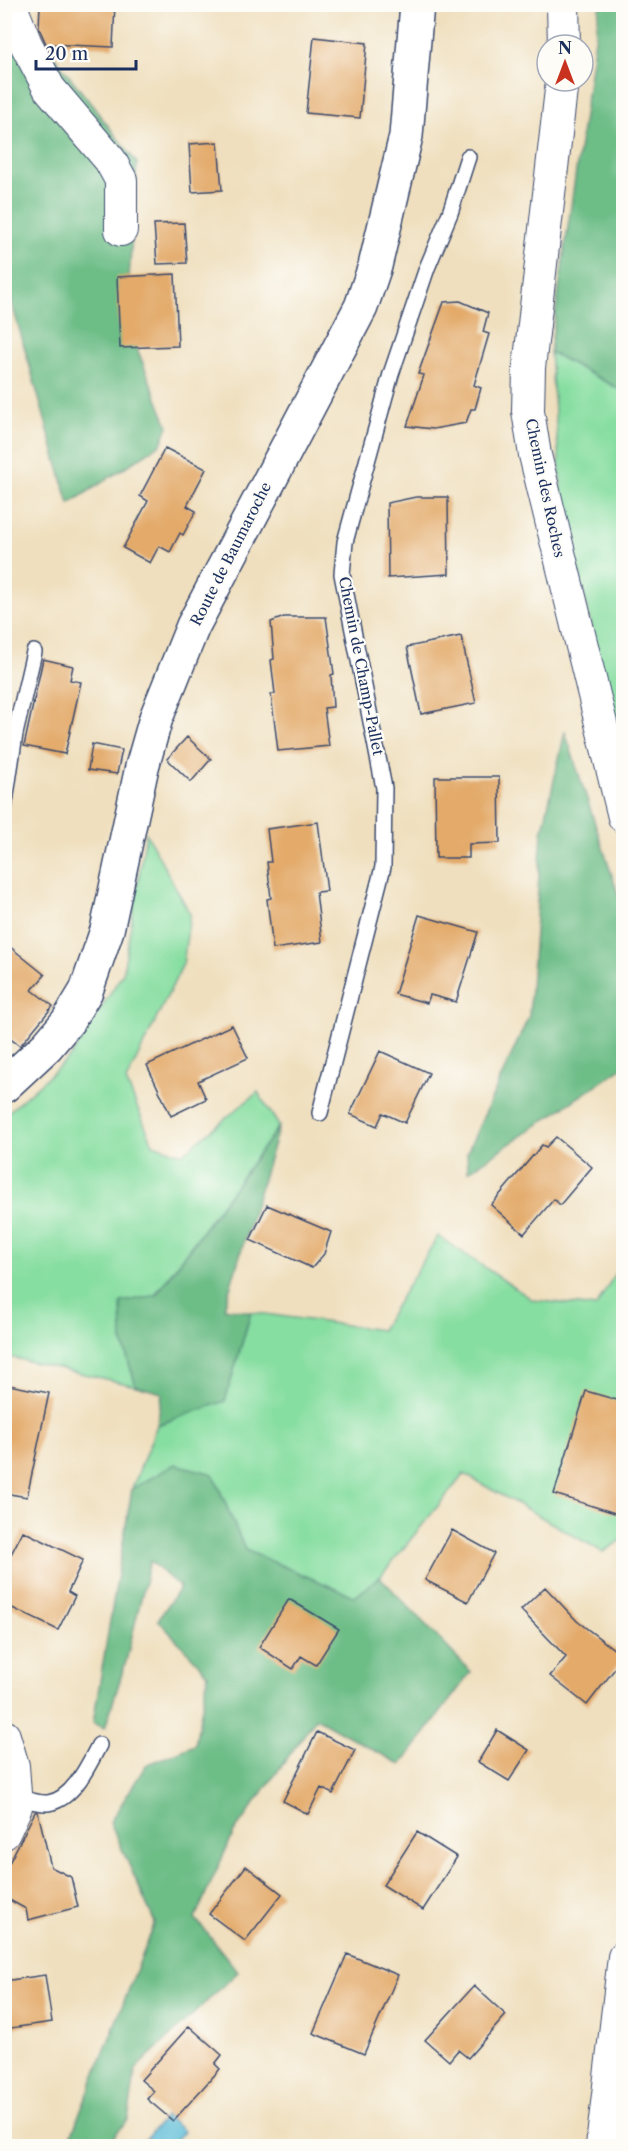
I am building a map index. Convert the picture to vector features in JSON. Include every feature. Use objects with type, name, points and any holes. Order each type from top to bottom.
[{"type":"street","points":[[9,4],[26,44],[49,88],[110,160],[121,180],[121,230]]},
{"type":"street","name":"Route de Baumaroche","points":[[4,1086],[47,1046],[68,1021],[86,991],[107,930],[142,767],[156,718],[193,626],[361,307],[375,266],[406,136],[417,4]]},
{"type":"street","points":[[563,4],[564,33]]},
{"type":"street","name":"Chemin des Roches","points":[[561,93],[529,368],[528,411],[536,455],[624,817]]},
{"type":"street","points":[[4,1736],[13,1766],[16,1808],[4,1833]]},
{"type":"street","points":[[602,2146],[624,1957]]},
{"type":"lane","name":"Chemin de Champ-Pallet","points":[[320,1113],[383,867],[384,788],[342,574],[345,542],[391,374],[468,157]]},
{"type":"lane","points":[[4,809],[15,735],[34,652]]},
{"type":"lane","points":[[15,1797],[48,1803],[68,1794],[99,1745]]},
{"type":"green space","points":[[600,4],[623,5],[623,391],[550,352],[587,93],[595,93],[595,39]]},
{"type":"green space","points":[[4,5],[14,5],[137,163],[126,321],[168,426],[161,444],[69,504],[5,279]]},
{"type":"green space","points":[[550,352],[623,391],[623,751],[600,665],[562,497]]},
{"type":"green space","points":[[565,732],[623,909],[623,1067],[468,1172],[467,1153],[529,1016],[542,833]]},
{"type":"green space","points":[[146,833],[190,914],[183,964],[126,1081],[153,1144],[182,1154],[258,1092],[279,1126],[122,1340],[136,1386],[5,1356],[4,1116],[71,1056],[123,973]]},
{"type":"green space","points":[[279,1126],[224,1308],[251,1312],[225,1401],[157,1425],[162,1393],[136,1386],[122,1340],[121,1302],[156,1295]]},
{"type":"green space","points":[[438,1236],[533,1300],[596,1307],[623,1259],[623,1539],[603,1552],[464,1474],[380,1577],[355,1597],[245,1550],[213,1474],[132,1489],[157,1425],[225,1401],[251,1312],[381,1330]]},
{"type":"green space","points":[[175,1464],[213,1474],[245,1550],[355,1597],[380,1577],[471,1672],[401,1765],[316,1718],[234,1832],[195,1918],[238,1972],[136,2068],[128,2119],[106,2146],[67,2146],[155,1923],[110,1822],[146,1765],[195,1745],[208,1674],[158,1620],[180,1587],[150,1561],[126,1661],[105,1728],[93,1723],[132,1489]]},
{"type":"water","points":[[165,2116],[184,2131],[171,2146],[151,2146],[144,2141]]},
{"type":"building","points":[[40,4],[115,4],[113,47],[46,44],[39,28]]},
{"type":"building","points":[[314,37],[367,43],[360,118],[306,113]]},
{"type":"building","points":[[218,142],[222,190],[192,192],[189,144]]},
{"type":"building","points":[[184,223],[187,263],[157,264],[154,224]]},
{"type":"building","points":[[175,274],[178,346],[120,348],[117,277]]},
{"type":"building","points":[[460,301],[488,313],[483,332],[489,334],[474,385],[481,388],[475,409],[471,409],[466,423],[433,429],[407,426],[424,375],[418,374],[444,302]]},
{"type":"building","points":[[165,448],[206,469],[187,506],[196,511],[183,535],[180,533],[170,552],[159,546],[150,563],[123,548],[148,501],[140,496]]},
{"type":"building","points":[[416,497],[448,497],[449,574],[388,578],[387,503]]},
{"type":"building","points":[[284,617],[326,617],[334,674],[331,675],[333,707],[324,708],[329,746],[278,751],[271,694],[275,694],[271,660],[274,659],[271,622]]},
{"type":"building","points":[[461,636],[476,703],[421,714],[407,647]]},
{"type":"building","points":[[43,659],[73,666],[70,680],[81,682],[65,754],[24,746]]},
{"type":"building","points":[[187,737],[211,759],[191,782],[167,759]]},
{"type":"building","points":[[92,744],[122,750],[117,774],[88,770]]},
{"type":"building","points":[[435,777],[499,777],[500,843],[469,844],[469,858],[436,858]]},
{"type":"building","points":[[318,822],[327,891],[316,892],[322,942],[273,949],[267,899],[271,898],[267,862],[271,862],[267,829]]},
{"type":"building","points":[[419,915],[478,932],[456,1002],[430,995],[427,1003],[395,994]]},
{"type":"building","points":[[4,942],[45,975],[32,990],[53,1006],[20,1046],[4,1034]]},
{"type":"building","points":[[232,1025],[248,1058],[198,1081],[206,1099],[171,1116],[147,1065]]},
{"type":"building","points":[[380,1051],[429,1073],[405,1123],[383,1113],[377,1126],[350,1114]]},
{"type":"building","points":[[556,1137],[592,1167],[560,1205],[554,1199],[524,1234],[491,1205],[542,1145],[546,1147]]},
{"type":"building","points":[[267,1205],[331,1232],[324,1254],[312,1268],[250,1240]]},
{"type":"building","points":[[4,1384],[49,1393],[27,1497],[4,1493]]},
{"type":"building","points":[[586,1391],[624,1402],[624,1497],[618,1514],[554,1494]]},
{"type":"building","points":[[452,1530],[494,1553],[468,1602],[425,1580]]},
{"type":"building","points":[[23,1531],[83,1560],[68,1592],[75,1596],[58,1630],[4,1604],[4,1568]]},
{"type":"building","points":[[545,1587],[577,1621],[624,1657],[587,1705],[550,1676],[566,1657],[521,1610]]},
{"type":"building","points":[[289,1599],[339,1629],[316,1665],[301,1656],[293,1669],[259,1647]]},
{"type":"building","points":[[497,1730],[529,1750],[509,1781],[478,1762]]},
{"type":"building","points":[[317,1732],[355,1750],[333,1794],[321,1788],[308,1814],[283,1801]]},
{"type":"building","points":[[35,1812],[38,1812],[51,1867],[71,1877],[78,1907],[28,1920],[26,1909],[4,1897],[4,1873]]},
{"type":"building","points":[[417,1832],[457,1857],[423,1910],[383,1885]]},
{"type":"building","points":[[246,1866],[282,1894],[245,1941],[209,1914]]},
{"type":"building","points":[[347,1954],[398,1975],[364,2054],[313,2033]]},
{"type":"building","points":[[45,1975],[52,2022],[4,2029],[4,1981]]},
{"type":"building","points":[[474,1986],[506,2015],[468,2058],[458,2050],[449,2061],[425,2040]]},
{"type":"building","points":[[189,2026],[222,2055],[215,2064],[220,2069],[173,2121],[147,2099],[154,2091],[141,2080]]}]
